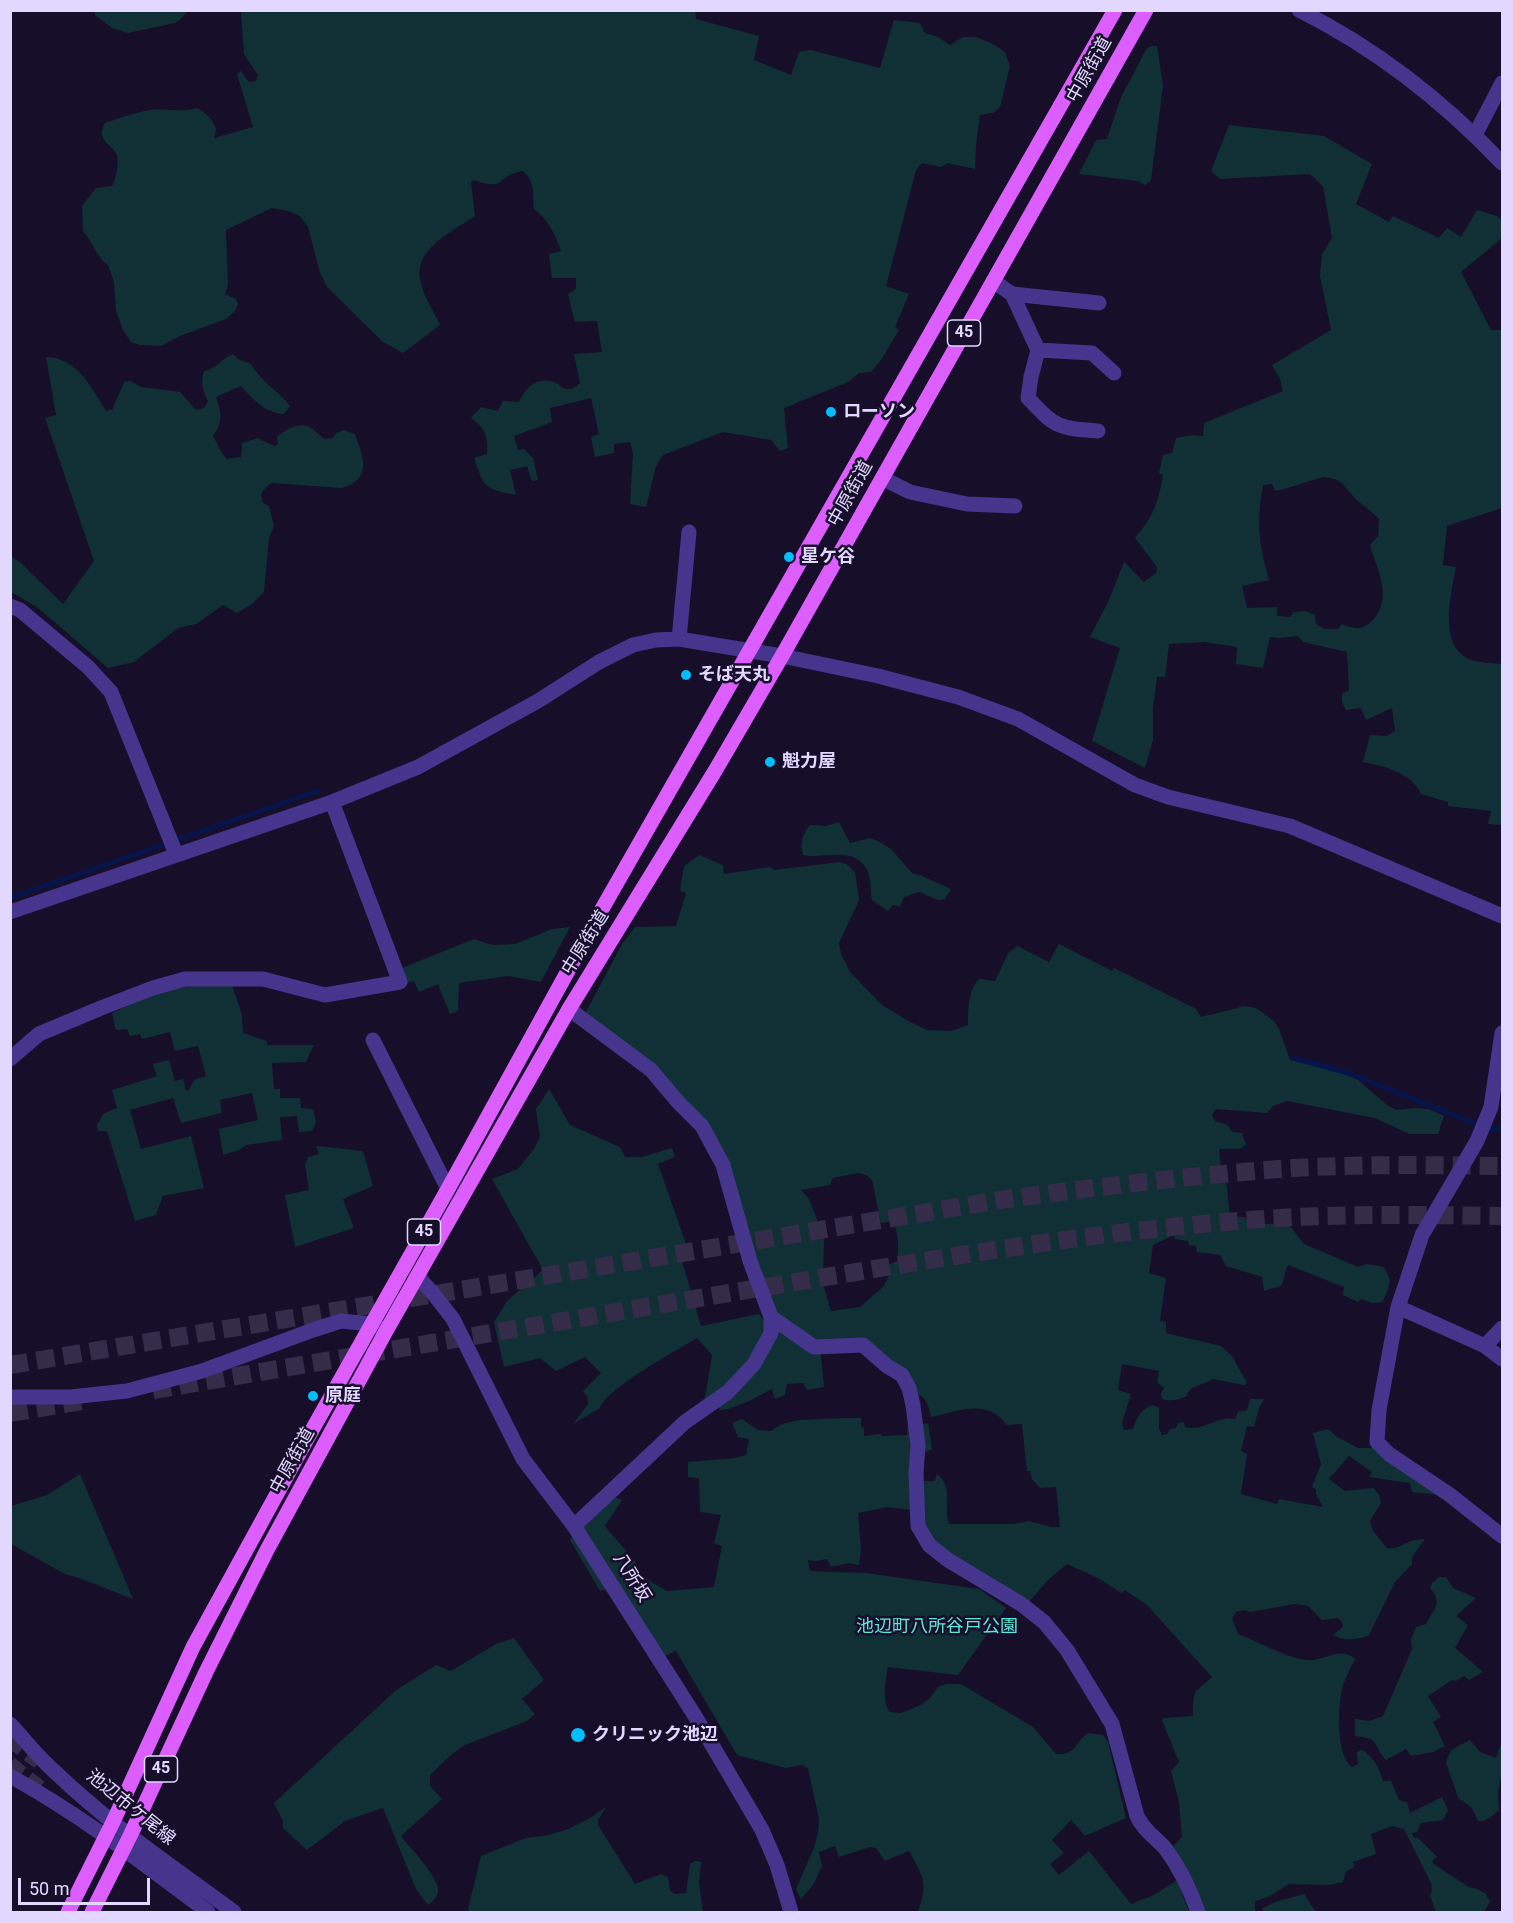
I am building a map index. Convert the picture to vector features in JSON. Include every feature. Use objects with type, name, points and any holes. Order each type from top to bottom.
[{"type":"main road","name":"中原街道","points":[[92,1912],[206,1672],[448,1189],[602,909],[1115,10]]},
{"type":"main road","name":"中原街道","points":[[68,1912],[106,1837],[193,1647],[379,1327],[418,1277],[569,1008],[715,771],[782,656],[1146,10]]},
{"type":"street","points":[[1299,10],[1336,29],[1380,57],[1475,135],[1503,163]]},
{"type":"street","points":[[1475,135],[1503,83]]},
{"type":"street","points":[[993,281],[1012,294],[1099,303]]},
{"type":"street","points":[[1012,294],[1038,351],[1028,398],[1048,419],[1065,429],[1098,431]]},
{"type":"street","points":[[1038,351],[1092,353],[1114,373]]},
{"type":"street","points":[[882,478],[910,492],[967,504],[1015,506]]},
{"type":"street","points":[[679,639],[689,532]]},
{"type":"street","points":[[10,606],[20,610],[80,660],[111,692],[176,854]]},
{"type":"street","points":[[10,912],[332,802],[418,767],[538,701],[599,662],[633,645],[656,640],[679,639],[782,656],[878,676],[949,695],[1018,719],[1135,785],[1168,797],[1290,826],[1503,916]]},
{"type":"street","points":[[10,1059],[39,1034],[153,988],[185,979],[263,979],[325,995],[400,982],[332,802]]},
{"type":"street","points":[[569,1008],[651,1070],[702,1126],[723,1165],[750,1261],[771,1317],[771,1332],[754,1364],[728,1392],[684,1422],[574,1526]]},
{"type":"street","points":[[1503,1033],[1491,1107],[1477,1141],[1422,1235],[1398,1307],[1379,1410],[1377,1442],[1389,1454],[1450,1495],[1503,1536]]},
{"type":"street","points":[[373,1040],[448,1189]]},
{"type":"street","name":"八所坂","points":[[418,1277],[453,1319],[523,1459],[574,1526],[695,1716],[762,1830],[777,1865],[791,1912]]},
{"type":"street","points":[[1398,1307],[1485,1346],[1503,1359]]},
{"type":"street","points":[[771,1317],[814,1347],[863,1345],[886,1366],[902,1375],[909,1388],[913,1405],[918,1445],[916,1473],[918,1526],[929,1545],[1021,1604],[1044,1622],[1067,1650],[1112,1724],[1137,1816],[1142,1826],[1163,1846],[1177,1865],[1198,1912]]},
{"type":"street","points":[[10,1397],[71,1397],[127,1391],[202,1371],[341,1322],[379,1327]]},
{"type":"street","points":[[1485,1346],[1503,1328]]},
{"type":"street","name":"池辺市ケ尾線","points":[[10,1724],[53,1770],[113,1822],[127,1842],[208,1912]]},
{"type":"street","name":"池辺市ケ尾線","points":[[10,1776],[41,1793],[106,1837],[127,1842],[234,1912]]},
{"type":"green space","points":[[95,10],[187,11],[175,23],[128,33],[112,28],[95,15]]},
{"type":"green space","points":[[241,11],[695,11],[696,19],[759,36],[754,60],[791,75],[799,52],[811,50],[880,68],[894,20],[920,23],[925,33],[938,37],[950,45],[963,37],[976,37],[1005,52],[1010,66],[1000,107],[993,113],[980,115],[975,169],[947,163],[941,167],[922,163],[916,170],[886,286],[909,294],[895,327],[899,330],[881,360],[871,372],[859,373],[848,382],[784,408],[788,448],[780,451],[771,440],[723,432],[663,455],[656,466],[646,507],[630,504],[633,454],[630,442],[614,444],[614,453],[595,457],[591,437],[599,434],[591,398],[550,408],[552,422],[514,436],[518,450],[524,449],[533,458],[538,480],[532,481],[527,466],[510,470],[516,495],[497,491],[487,486],[474,458],[487,454],[485,433],[471,418],[481,407],[498,411],[503,401],[519,402],[525,392],[538,382],[549,381],[566,389],[573,388],[580,383],[574,354],[602,352],[597,321],[575,322],[568,294],[576,289],[576,278],[552,278],[549,254],[561,251],[550,227],[534,209],[531,183],[522,171],[508,176],[497,184],[474,180],[471,182],[475,216],[445,235],[422,260],[420,271],[424,294],[440,325],[403,353],[383,342],[327,287],[320,273],[308,227],[300,216],[272,208],[226,230],[228,285],[225,294],[236,299],[238,304],[235,311],[226,319],[180,336],[161,346],[131,342],[123,330],[116,311],[114,282],[108,265],[83,231],[82,206],[96,188],[112,186],[118,165],[116,153],[104,140],[103,129],[105,123],[139,112],[197,108],[213,122],[216,129],[214,138],[253,127],[237,74],[241,71],[249,82],[256,81],[258,75],[244,54]]},
{"type":"green space","points":[[1157,46],[1163,86],[1151,180],[1145,185],[1138,181],[1079,174],[1096,140],[1107,139],[1121,97],[1147,48]]},
{"type":"green space","points":[[1229,125],[1324,136],[1372,164],[1356,204],[1389,222],[1393,216],[1439,238],[1447,228],[1461,237],[1477,210],[1497,216],[1502,220],[1502,238],[1461,272],[1491,330],[1502,330],[1502,508],[1447,526],[1443,565],[1456,567],[1449,618],[1453,642],[1459,652],[1469,659],[1502,664],[1502,825],[1488,824],[1491,811],[1448,806],[1448,802],[1421,794],[1411,781],[1397,772],[1363,762],[1370,735],[1387,736],[1395,731],[1392,708],[1366,720],[1361,708],[1346,710],[1342,702],[1342,694],[1349,690],[1347,652],[1303,642],[1298,636],[1270,637],[1263,668],[1236,664],[1237,647],[1204,642],[1169,644],[1165,677],[1157,677],[1153,708],[1153,740],[1145,768],[1092,741],[1120,648],[1090,637],[1109,600],[1124,562],[1144,582],[1156,573],[1157,567],[1135,538],[1147,523],[1157,502],[1163,475],[1159,473],[1163,455],[1172,453],[1176,438],[1192,435],[1203,436],[1204,423],[1283,391],[1280,379],[1272,365],[1331,330],[1320,276],[1322,254],[1332,238],[1323,186],[1310,174],[1220,179],[1211,171]],"holes":[[[1323,477],[1343,484],[1379,519],[1378,536],[1370,545],[1382,584],[1382,603],[1379,612],[1372,621],[1361,628],[1342,624],[1338,629],[1325,629],[1316,624],[1315,615],[1305,611],[1293,612],[1290,617],[1277,616],[1277,607],[1247,608],[1242,586],[1269,580],[1260,533],[1263,485],[1272,484],[1275,491]]]},
{"type":"green space","points":[[233,354],[238,359],[251,364],[290,406],[284,414],[271,411],[255,401],[241,386],[216,397],[220,418],[219,426],[213,436],[227,459],[241,457],[242,443],[258,438],[274,446],[278,444],[277,437],[296,426],[311,428],[325,439],[333,438],[336,433],[344,430],[355,434],[363,459],[362,473],[352,484],[342,488],[272,483],[266,487],[261,494],[263,503],[269,506],[274,526],[269,538],[264,592],[252,604],[237,613],[223,605],[196,624],[178,628],[134,662],[108,668],[37,607],[11,592],[11,556],[63,604],[94,561],[45,418],[56,415],[46,357],[67,362],[75,368],[89,384],[106,411],[113,409],[124,382],[130,381],[141,387],[180,392],[196,410],[204,408],[208,401],[203,387],[204,371]]},
{"type":"green space","points":[[839,822],[850,843],[870,838],[880,842],[891,849],[912,873],[951,889],[945,899],[938,900],[919,892],[904,897],[900,907],[893,905],[888,911],[872,900],[868,872],[855,858],[839,855],[803,855],[802,839],[810,825],[826,826]]},
{"type":"green space","points":[[699,855],[723,865],[724,874],[770,867],[774,870],[839,862],[846,864],[855,872],[859,900],[839,943],[841,954],[850,972],[882,1005],[927,1030],[951,1031],[968,1025],[969,1001],[975,984],[979,979],[995,981],[1008,953],[1017,946],[1049,962],[1059,944],[1112,971],[1114,968],[1196,1009],[1201,1017],[1245,1006],[1256,1008],[1274,1021],[1290,1060],[1341,1072],[1358,1080],[1388,1106],[1397,1110],[1429,1109],[1444,1116],[1438,1134],[1409,1134],[1375,1118],[1287,1101],[1273,1106],[1267,1113],[1216,1109],[1212,1115],[1215,1121],[1228,1125],[1232,1132],[1242,1133],[1246,1145],[1240,1149],[1219,1149],[1221,1170],[1225,1171],[1230,1216],[1244,1217],[1255,1225],[1279,1223],[1290,1226],[1304,1244],[1358,1267],[1367,1264],[1383,1267],[1388,1276],[1389,1288],[1383,1302],[1373,1303],[1361,1299],[1358,1302],[1343,1295],[1344,1287],[1288,1265],[1281,1286],[1264,1291],[1262,1277],[1226,1266],[1220,1255],[1197,1252],[1196,1246],[1189,1245],[1188,1241],[1175,1239],[1174,1235],[1153,1245],[1149,1273],[1166,1278],[1160,1321],[1166,1322],[1166,1333],[1221,1346],[1232,1356],[1247,1383],[1244,1385],[1212,1379],[1190,1390],[1187,1396],[1165,1400],[1162,1399],[1161,1393],[1164,1388],[1157,1382],[1159,1371],[1122,1364],[1118,1390],[1131,1394],[1122,1423],[1124,1430],[1133,1429],[1142,1411],[1153,1405],[1159,1408],[1159,1429],[1162,1435],[1176,1428],[1178,1423],[1184,1422],[1185,1427],[1192,1428],[1205,1426],[1222,1419],[1235,1419],[1238,1412],[1247,1410],[1250,1399],[1264,1399],[1254,1427],[1247,1426],[1241,1451],[1247,1454],[1241,1494],[1277,1504],[1279,1499],[1323,1507],[1316,1494],[1316,1489],[1312,1487],[1321,1464],[1313,1433],[1328,1429],[1337,1437],[1358,1448],[1376,1448],[1440,1495],[1412,1492],[1410,1483],[1369,1477],[1372,1472],[1349,1456],[1329,1479],[1345,1491],[1373,1488],[1379,1494],[1381,1503],[1370,1521],[1373,1531],[1387,1548],[1425,1539],[1412,1557],[1412,1564],[1395,1582],[1369,1635],[1351,1639],[1337,1637],[1333,1635],[1343,1627],[1338,1618],[1322,1620],[1308,1606],[1295,1604],[1250,1612],[1244,1610],[1236,1612],[1232,1619],[1238,1634],[1290,1656],[1313,1660],[1344,1654],[1355,1659],[1343,1685],[1340,1704],[1340,1741],[1347,1761],[1352,1767],[1358,1764],[1357,1752],[1362,1750],[1370,1756],[1383,1781],[1391,1781],[1399,1800],[1407,1802],[1410,1813],[1442,1797],[1448,1810],[1443,1820],[1421,1823],[1417,1832],[1412,1833],[1414,1838],[1418,1838],[1437,1857],[1432,1861],[1435,1865],[1467,1886],[1486,1894],[1490,1902],[1484,1912],[1436,1912],[1430,1896],[1431,1883],[1404,1829],[1392,1826],[1371,1834],[1376,1854],[1353,1862],[1354,1867],[1346,1871],[1343,1882],[1329,1885],[1289,1884],[1270,1896],[1255,1901],[1255,1912],[1204,1912],[1170,1849],[1182,1837],[1179,1802],[1171,1771],[1179,1762],[1162,1720],[1193,1716],[1194,1695],[1212,1677],[1147,1605],[1125,1590],[1121,1593],[1098,1578],[1067,1564],[1048,1580],[1028,1603],[950,1557],[924,1530],[921,1483],[935,1481],[937,1474],[947,1491],[949,1524],[1014,1524],[1029,1521],[1060,1527],[1056,1487],[1040,1488],[1032,1479],[1030,1471],[1027,1471],[1022,1424],[1007,1425],[999,1417],[982,1409],[963,1410],[931,1417],[923,1398],[911,1393],[864,1344],[820,1345],[824,1387],[807,1390],[803,1383],[787,1384],[785,1395],[775,1399],[772,1389],[728,1409],[720,1410],[712,1400],[682,1416],[705,1398],[712,1355],[697,1338],[628,1381],[605,1400],[600,1408],[573,1424],[588,1404],[588,1397],[583,1391],[601,1373],[585,1357],[556,1371],[540,1358],[504,1367],[494,1322],[507,1301],[543,1270],[492,1179],[518,1169],[534,1149],[540,1137],[536,1109],[549,1089],[570,1125],[620,1147],[625,1157],[642,1157],[672,1148],[675,1157],[658,1164],[691,1258],[682,1261],[701,1326],[759,1314],[766,1323],[758,1274],[732,1174],[647,1061],[586,1012],[622,944],[635,927],[676,926],[686,893],[680,891],[684,866]],"holes":[[[858,1173],[872,1180],[881,1223],[893,1221],[895,1226],[898,1241],[897,1261],[888,1265],[889,1276],[884,1286],[860,1307],[831,1311],[823,1284],[824,1238],[809,1199],[801,1190],[830,1185],[833,1178]]]},
{"type":"green space","points":[[570,927],[541,982],[508,976],[459,983],[458,1011],[450,1014],[438,984],[419,992],[414,981],[407,983],[402,968],[474,939],[493,945],[515,944],[552,929]]},
{"type":"green space","points":[[232,985],[242,1015],[243,1033],[267,1041],[267,1045],[314,1045],[306,1062],[272,1063],[274,1089],[280,1089],[280,1098],[300,1098],[301,1108],[313,1109],[316,1122],[312,1131],[299,1132],[297,1116],[280,1117],[282,1140],[246,1145],[223,1155],[219,1129],[258,1120],[252,1093],[220,1100],[222,1113],[181,1123],[173,1098],[130,1110],[141,1149],[191,1136],[204,1188],[163,1196],[156,1215],[135,1221],[107,1131],[98,1131],[97,1125],[104,1113],[117,1108],[112,1090],[157,1076],[153,1064],[169,1060],[175,1081],[183,1079],[186,1091],[189,1090],[194,1080],[206,1076],[198,1046],[175,1051],[170,1032],[142,1039],[140,1034],[130,1036],[127,1029],[116,1030],[112,1013],[152,996],[183,987]]},
{"type":"green space","points":[[316,1146],[363,1151],[373,1186],[343,1199],[354,1228],[295,1247],[285,1195],[309,1190],[305,1164],[308,1157],[319,1154]]},
{"type":"green space","name":"池辺町八所谷戸公園","points":[[861,1418],[864,1436],[880,1434],[882,1436],[907,1435],[908,1418],[919,1418],[923,1424],[928,1423],[932,1449],[922,1454],[911,1510],[887,1507],[858,1513],[861,1550],[859,1565],[849,1563],[831,1567],[827,1559],[808,1560],[810,1571],[866,1573],[979,1589],[1006,1608],[958,1675],[888,1667],[885,1696],[890,1712],[901,1713],[919,1706],[930,1698],[938,1687],[946,1684],[961,1684],[1033,1727],[1056,1754],[1068,1753],[1088,1733],[1103,1735],[1108,1742],[1126,1818],[1085,1836],[1071,1820],[1052,1840],[1064,1853],[1050,1864],[1059,1875],[1089,1851],[1131,1904],[1154,1895],[1177,1880],[1189,1912],[918,1912],[924,1887],[921,1875],[909,1851],[885,1861],[876,1848],[870,1847],[839,1857],[835,1846],[819,1852],[822,1866],[813,1885],[801,1899],[796,1889],[814,1848],[819,1819],[808,1768],[802,1765],[786,1768],[737,1755],[676,1651],[665,1656],[616,1586],[600,1591],[570,1540],[582,1522],[612,1496],[622,1500],[605,1526],[637,1564],[638,1574],[667,1591],[714,1587],[722,1546],[714,1543],[721,1515],[700,1512],[699,1478],[688,1477],[688,1462],[746,1455],[749,1439],[738,1437],[732,1423],[742,1419],[758,1430],[771,1431],[782,1424],[799,1420]]},
{"type":"green space","points":[[80,1474],[133,1599],[65,1574],[11,1544],[11,1506],[47,1495]]},
{"type":"green space","points":[[1439,1577],[1446,1577],[1453,1588],[1476,1598],[1456,1616],[1468,1625],[1455,1648],[1483,1672],[1469,1680],[1464,1676],[1456,1681],[1452,1680],[1428,1696],[1441,1717],[1433,1722],[1445,1746],[1433,1752],[1411,1756],[1406,1749],[1386,1760],[1373,1741],[1369,1738],[1355,1736],[1355,1719],[1369,1721],[1383,1716],[1412,1649],[1411,1640],[1416,1627],[1426,1624],[1436,1606],[1436,1598],[1430,1588]]},
{"type":"green space","points":[[514,1638],[544,1680],[522,1699],[535,1714],[527,1721],[465,1745],[452,1754],[430,1775],[430,1786],[442,1799],[401,1836],[428,1869],[436,1883],[438,1894],[428,1905],[416,1889],[383,1808],[345,1821],[307,1850],[283,1828],[283,1821],[274,1803],[395,1691],[436,1665],[451,1671],[496,1644]]},
{"type":"green space","points":[[1470,1740],[1480,1752],[1496,1758],[1502,1741],[1499,1810],[1490,1818],[1481,1821],[1478,1821],[1471,1807],[1458,1798],[1446,1762],[1451,1750]]},
{"type":"green space","points":[[606,1807],[598,1820],[598,1825],[635,1884],[661,1874],[668,1877],[670,1891],[675,1894],[686,1893],[690,1864],[695,1861],[701,1862],[699,1883],[703,1912],[469,1912],[481,1856],[526,1838],[549,1835],[568,1829]]},
{"type":"green space","points":[[1304,1894],[1316,1912],[1263,1912],[1262,1909],[1275,1902]]},
{"type":"waterway","points":[[10,898],[317,791]]},
{"type":"waterway","points":[[1294,1058],[1348,1073],[1491,1130],[1502,1127]]},
{"type":"tunnel","points":[[10,1365],[1000,1200],[1146,1182],[1293,1168],[1372,1165],[1502,1166]]},
{"type":"tunnel","points":[[153,1390],[879,1268],[1087,1237],[1297,1217],[1502,1216]]},
{"type":"tunnel","points":[[10,1413],[87,1400]]},
{"type":"tunnel","points":[[10,1740],[39,1762]]},
{"type":"tunnel","points":[[10,1764],[43,1790]]},
{"type":"place","name":"ローソン","points":[[831,412]]},
{"type":"place","name":"星ケ谷","points":[[789,557]]},
{"type":"place","name":"そば天丸","points":[[686,675]]},
{"type":"place","name":"魁力屋","points":[[770,762]]},
{"type":"place","name":"原庭","points":[[313,1396]]},
{"type":"place","name":"クリニック池辺","points":[[578,1735]]}]
